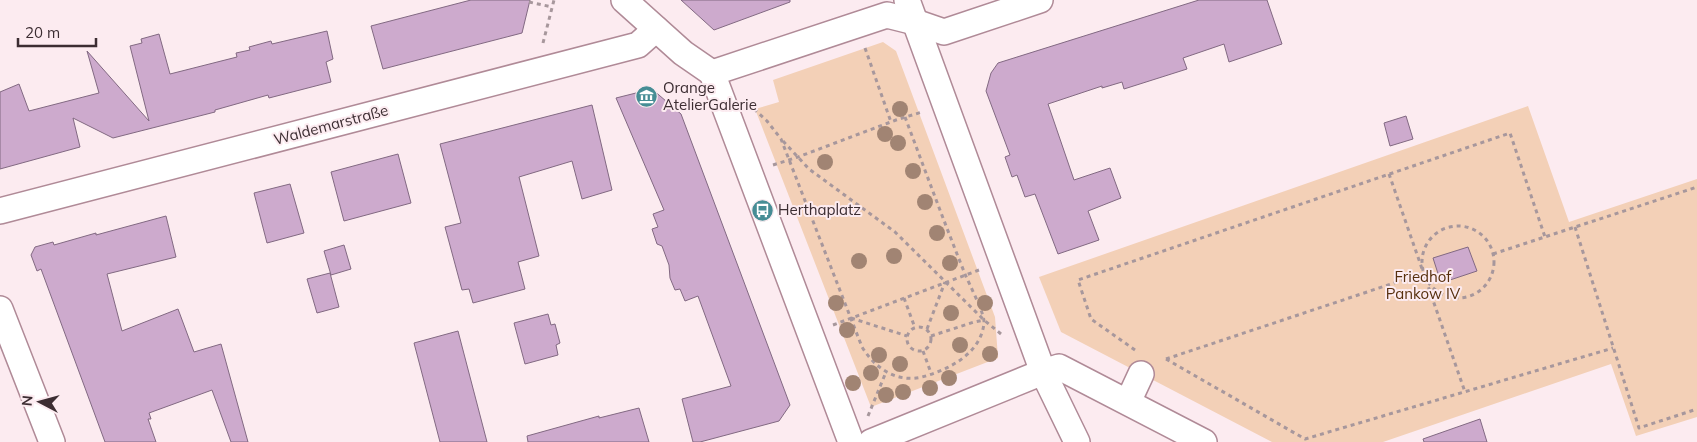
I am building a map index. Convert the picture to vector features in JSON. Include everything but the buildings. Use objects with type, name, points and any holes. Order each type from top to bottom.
[{"type":"street","points":[[624,0],[683,53],[712,73],[851,442]]},
{"type":"street","points":[[712,73],[887,15],[911,11],[944,32],[1040,0]]},
{"type":"street","points":[[911,11],[1043,372],[1077,442]]},
{"type":"street","name":"Waldemarstraße","points":[[0,211],[638,44],[656,29]]},
{"type":"street","points":[[0,309],[52,442]]},
{"type":"street","points":[[1128,402],[1140,363]]},
{"type":"street","points":[[871,442],[1059,367],[1204,442]]},
{"type":"path","points":[[543,44],[554,0]]},
{"type":"path","points":[[529,2],[552,7]]},
{"type":"path","points":[[864,42],[891,122]]},
{"type":"path","points":[[752,107],[767,120],[808,169],[895,232],[984,320],[1008,339]]},
{"type":"path","points":[[770,166],[923,112]]},
{"type":"path","points":[[781,139],[862,347],[868,358],[879,369],[886,372],[905,378],[921,377],[951,366],[971,352],[983,330],[984,320],[905,118]]},
{"type":"path","points":[[1140,363],[1091,319],[1078,280],[1510,133],[1545,237]]},
{"type":"path","points":[[1389,174],[1465,392]]},
{"type":"path","points":[[1493,254],[1697,187]]},
{"type":"path","points":[[1461,226],[1472,228],[1482,234],[1489,243],[1493,254],[1494,266],[1490,278],[1483,288],[1461,298],[1438,292],[1429,283],[1424,272],[1422,261],[1424,250],[1434,235],[1449,227],[1461,226]]},
{"type":"path","points":[[1575,227],[1639,428],[1697,409]]},
{"type":"path","points":[[832,325],[982,269]]},
{"type":"path","points":[[1424,272],[1166,359],[1305,439],[1613,348]]},
{"type":"path","points":[[927,330],[945,282]]},
{"type":"path","points":[[904,298],[915,328]]},
{"type":"path","points":[[851,318],[907,336]]},
{"type":"path","points":[[931,336],[984,320]]},
{"type":"path","points":[[919,327],[927,330],[931,336],[931,344],[924,351],[917,352],[910,348],[907,344],[907,336],[912,329],[919,327]]},
{"type":"path","points":[[924,351],[932,373]]},
{"type":"path","points":[[868,416],[886,372]]},
{"type":"green space","points":[[883,42],[896,51],[995,317],[998,358],[871,407],[755,109],[779,102],[773,80]]},
{"type":"green space","name":"Friedhof Pankow IV","points":[[1528,106],[1569,222],[1697,179],[1697,417],[1636,436],[1611,364],[1383,442],[1272,442],[1061,332],[1039,277]]},
{"type":"place","name":"Orange AtelierGalerie","points":[[647,97]]},
{"type":"place","name":"Herthaplatz","points":[[762,210]]}]
